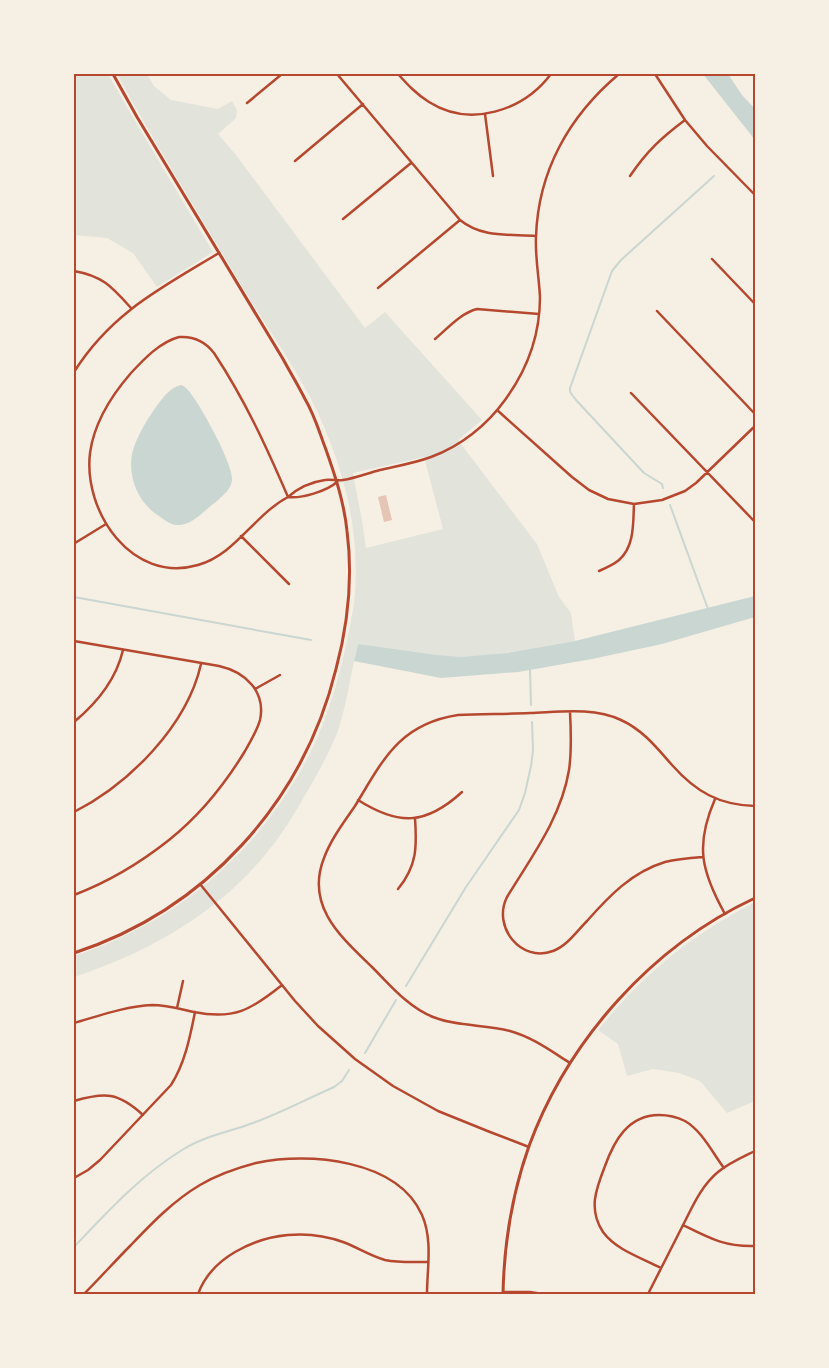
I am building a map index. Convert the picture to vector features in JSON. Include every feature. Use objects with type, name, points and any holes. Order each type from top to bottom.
[{"type":"street","points":[[74,953],[142,924],[177,902],[222,866],[247,840],[282,794],[305,754],[327,703],[342,644],[349,591],[349,555],[344,510],[337,481],[317,423],[305,399],[113,74]]},
{"type":"street","points":[[247,103],[282,74]]},
{"type":"street","points":[[337,74],[460,220],[476,230],[486,233],[536,236]]},
{"type":"street","points":[[398,74],[413,91],[430,103],[445,110],[464,114],[485,114],[514,105],[542,86],[551,74]]},
{"type":"street","points":[[288,497],[267,447],[214,353],[207,345],[188,337],[179,337],[168,341],[137,366],[119,387],[92,441],[90,479],[93,496],[106,524],[119,542],[136,556],[151,564],[172,568],[190,567],[210,561],[222,553],[264,513],[288,497],[298,489],[324,480],[337,481],[420,460],[435,455],[467,437],[497,410],[514,387],[526,364],[534,340],[539,314],[536,261],[538,214],[542,192],[550,167],[560,144],[584,108],[619,74]]},
{"type":"street","points":[[655,74],[685,120],[707,146],[755,195]]},
{"type":"street","points":[[295,161],[362,104]]},
{"type":"street","points":[[485,114],[493,176]]},
{"type":"street","points":[[630,176],[645,155],[685,120]]},
{"type":"street","points":[[343,219],[411,162]]},
{"type":"street","points":[[378,288],[460,220]]},
{"type":"street","points":[[74,372],[100,337],[131,308],[218,253]]},
{"type":"street","points":[[712,259],[755,304]]},
{"type":"street","points":[[74,271],[91,275],[104,281],[131,308]]},
{"type":"street","points":[[435,339],[462,316],[478,309],[539,314]]},
{"type":"street","points":[[657,312],[755,414]]},
{"type":"street","points":[[631,393],[755,522]]},
{"type":"street","points":[[497,410],[589,490],[608,499],[634,504],[656,501],[678,494],[696,483],[755,426]]},
{"type":"street","points":[[288,497],[299,498],[326,489],[337,481]]},
{"type":"street","points":[[598,571],[619,560],[627,549],[632,534],[634,504]]},
{"type":"street","points":[[75,543],[106,524]]},
{"type":"street","points":[[241,536],[289,584]]},
{"type":"street","points":[[74,641],[236,671],[248,680],[255,689],[260,705],[258,726],[238,763],[209,801],[177,833],[146,857],[110,879],[74,895]]},
{"type":"street","points":[[74,722],[89,708],[108,685],[116,673],[123,650]]},
{"type":"street","points":[[74,812],[119,783],[157,746],[187,700],[198,676],[200,663]]},
{"type":"street","points":[[255,689],[280,675]]},
{"type":"street","points":[[570,712],[570,757],[567,777],[555,816],[507,897],[504,906],[503,924],[513,942],[531,952],[554,951],[568,941],[617,890],[636,875],[666,862],[703,857]]},
{"type":"street","points":[[570,1063],[524,1035],[501,1028],[450,1022],[423,1012],[401,996],[329,921],[323,906],[319,883],[320,868],[331,844],[384,759],[411,732],[442,718],[570,712],[599,713],[616,717],[648,737],[685,779],[697,788],[715,798],[733,804],[755,806]]},
{"type":"street","points":[[358,800],[374,810],[387,815],[398,818],[415,818],[429,815],[442,808],[462,792]]},
{"type":"street","points":[[715,798],[704,831],[703,857],[710,886],[725,914]]},
{"type":"street","points":[[398,889],[411,870],[414,858],[416,844],[415,818]]},
{"type":"street","points":[[200,884],[306,1014],[327,1035],[355,1058],[393,1086],[423,1103],[449,1116],[529,1146]]},
{"type":"street","points":[[543,1294],[530,1292],[503,1293],[503,1268],[516,1192],[529,1146],[550,1098],[570,1063],[604,1017],[634,984],[675,948],[725,914],[755,898]]},
{"type":"street","points":[[177,1008],[183,981]]},
{"type":"street","points":[[74,1023],[143,1006],[161,1005],[221,1015],[236,1013],[255,1006],[282,986]]},
{"type":"street","points":[[74,1178],[96,1164],[166,1092],[178,1073],[184,1058],[194,1012]]},
{"type":"street","points":[[74,1101],[97,1095],[115,1097],[133,1106],[143,1115]]},
{"type":"street","points":[[661,1268],[623,1249],[612,1241],[603,1231],[597,1219],[594,1202],[596,1188],[617,1139],[633,1122],[642,1118],[656,1115],[675,1117],[686,1122],[698,1132],[724,1168]]},
{"type":"street","points":[[648,1294],[697,1196],[711,1179],[724,1168],[755,1151]]},
{"type":"street","points":[[84,1294],[159,1216],[192,1190],[212,1179],[235,1170],[256,1164],[288,1159],[317,1159],[346,1164],[380,1175],[409,1195],[424,1221],[428,1235],[427,1294]]},
{"type":"street","points":[[683,1225],[721,1243],[734,1246],[755,1246]]},
{"type":"street","points":[[198,1294],[207,1276],[231,1255],[246,1246],[286,1235],[327,1237],[386,1260],[396,1262],[428,1262]]},
{"type":"shaded area","points":[[74,74],[108,74],[213,252],[157,287],[133,253],[107,238],[74,235]]},
{"type":"shaded area","points":[[117,74],[147,74],[154,86],[171,100],[218,109],[232,101],[237,110],[236,118],[218,134],[236,155],[365,328],[385,312],[482,420],[458,440],[537,544],[559,597],[571,613],[575,641],[504,653],[461,657],[423,654],[358,644],[343,714],[336,736],[299,806],[265,855],[240,882],[219,900],[174,932],[125,957],[74,977],[74,956],[109,943],[142,927],[174,908],[230,863],[278,807],[307,760],[327,712],[338,679],[348,634],[354,603],[356,577],[355,551],[348,499],[333,449],[312,401]],"holes":[[[424,457],[443,529],[366,548],[353,473]]]},
{"type":"shaded area","points":[[703,74],[728,74],[742,95],[755,109],[755,140]]},
{"type":"shaded area","points":[[181,385],[192,395],[207,419],[222,448],[232,480],[226,493],[199,516],[188,523],[176,525],[156,514],[144,503],[133,480],[131,463],[136,442],[149,417],[173,388]]},
{"type":"shaded area","points":[[755,596],[755,617],[662,644],[518,672],[441,678],[354,661],[358,644],[461,657],[507,653],[575,641]]},
{"type":"shaded area","points":[[755,902],[755,1101],[727,1113],[700,1081],[679,1073],[653,1069],[627,1076],[618,1044],[598,1030],[633,991],[669,957],[710,928]]},
{"type":"building","points":[[386,495],[392,520],[384,522],[378,497]]},
{"type":"waterway","points":[[663,488],[662,484],[644,473],[576,400],[570,392],[570,388],[612,271],[621,260],[714,176]]},
{"type":"waterway","points":[[670,505],[708,609]]},
{"type":"waterway","points":[[74,597],[311,640]]},
{"type":"waterway","points":[[530,670],[531,705]]},
{"type":"waterway","points":[[406,986],[466,887],[519,810],[531,766],[533,750],[532,722]]},
{"type":"waterway","points":[[365,1053],[396,1000]]},
{"type":"waterway","points":[[74,1247],[138,1183],[182,1150],[208,1138],[274,1115],[334,1087],[342,1081],[349,1070]]}]
